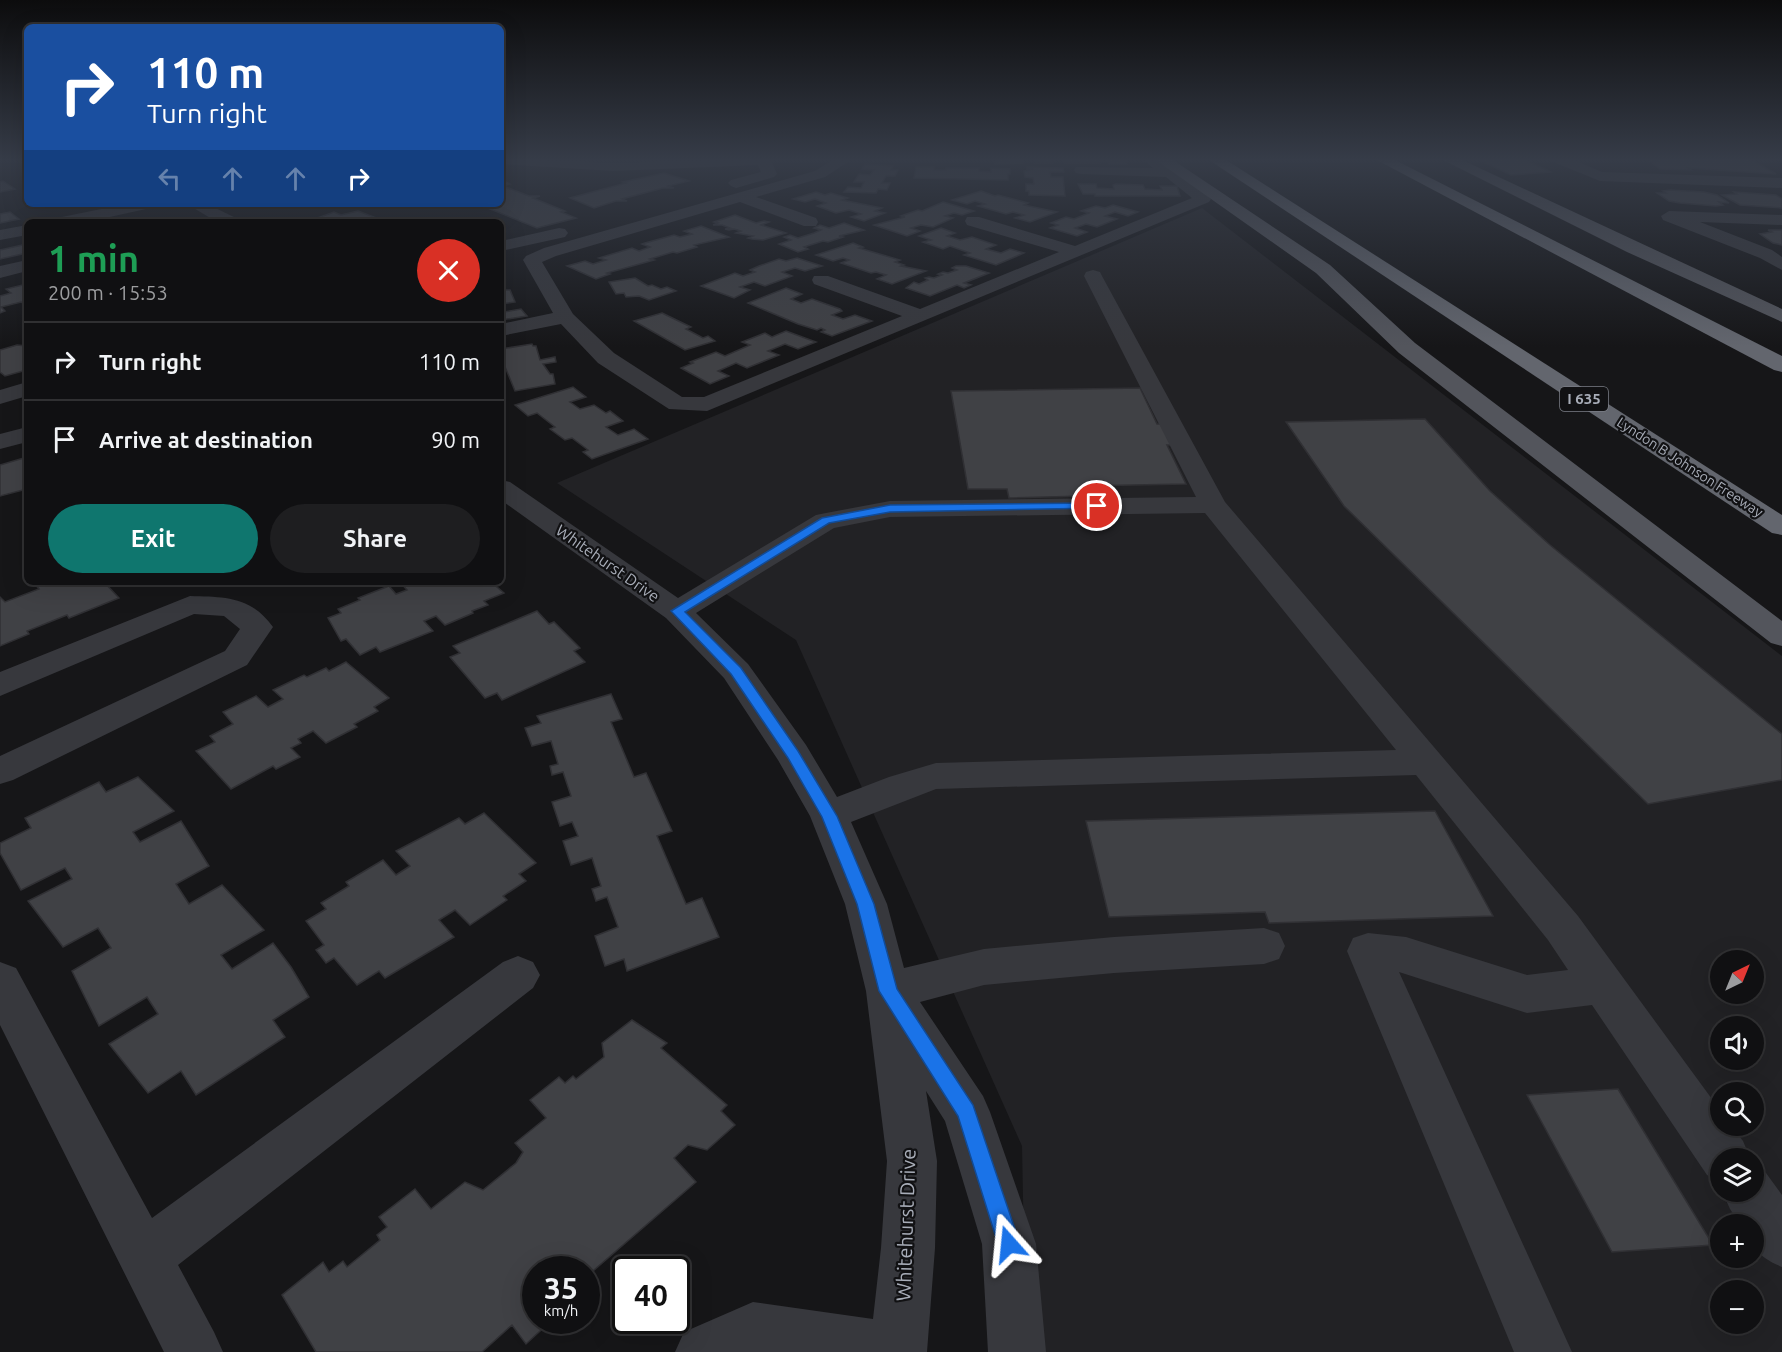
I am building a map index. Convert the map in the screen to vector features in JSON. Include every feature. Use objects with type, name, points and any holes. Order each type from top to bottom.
[{"type":"highway","name":"Lyndon B Johnson Freeway","points":[[1309,221],[1782,526]]},
{"type":"highway","points":[[1502,221],[1782,365]]},
{"type":"main road","points":[[1250,221],[1323,268],[1407,348],[1782,636]]},
{"type":"main road","points":[[1577,221],[1782,316]]},
{"type":"street","points":[[504,245],[542,238],[602,221]]},
{"type":"street","points":[[655,221],[550,252],[532,260],[565,317],[606,358],[677,404],[707,404],[920,316],[1084,263],[1162,221]]},
{"type":"street","points":[[973,221],[1084,263],[1213,505],[1563,928],[1718,1148]]},
{"type":"street","points":[[1683,221],[1766,254],[1782,265]]},
{"type":"street","points":[[0,235],[24,231]]},
{"type":"street","points":[[0,272],[24,266]]},
{"type":"street","points":[[821,280],[920,316]]},
{"type":"street","points":[[504,329],[565,317]]},
{"type":"street","points":[[0,397],[24,390]]},
{"type":"street","points":[[0,442],[24,435]]},
{"type":"street","name":"Whitehurst Drive","points":[[504,490],[677,611],[736,671],[793,754],[830,816],[866,904],[888,991],[912,1161],[908,1248],[898,1351]]},
{"type":"street","points":[[677,611],[826,521],[890,508],[1213,505]]},
{"type":"street","points":[[0,685],[190,605],[232,607],[257,627],[236,658],[0,771]]},
{"type":"street","points":[[830,816],[902,786],[936,776],[1426,762]]},
{"type":"street","points":[[888,991],[984,967],[1114,955],[1264,946]]},
{"type":"street","points":[[1543,1352],[1368,951],[1406,955],[1527,994],[1604,985]]},
{"type":"street","points":[[144,1257],[518,975]]},
{"type":"street","points":[[0,981],[194,1352]]},
{"type":"street","name":"Whitehurst Drive","points":[[888,991],[966,1112],[1009,1244],[1017,1352]]},
{"type":"street","points":[[1756,1202],[1782,1240]]},
{"type":"street","points":[[704,1352],[753,1330],[898,1351]]},
{"type":"shaded area","points":[[1171,221],[1219,221],[1782,656],[1782,1352],[1026,1352],[1022,1146],[796,640],[557,483]]},
{"type":"building","points":[[520,221],[564,221],[537,228]]},
{"type":"building","points":[[764,221],[769,222],[761,225],[786,233],[763,240],[752,239],[748,238],[753,236],[736,233],[741,231],[725,229],[730,228],[722,225],[713,225],[718,223],[714,222]]},
{"type":"building","points":[[889,221],[946,221],[933,227],[921,225],[911,228],[920,231],[907,236],[874,225]]},
{"type":"building","points":[[1112,221],[1097,227],[1086,224],[1075,228],[1087,232],[1077,236],[1050,228],[1058,225],[1051,223]]},
{"type":"building","points":[[844,223],[864,230],[804,247],[808,249],[798,252],[779,244],[791,240],[784,237],[790,235],[798,238],[821,230],[814,228],[820,225],[829,228]]},
{"type":"building","points":[[701,226],[729,237],[694,245],[697,247],[650,259],[654,260],[607,273],[610,274],[596,279],[567,266],[585,261],[593,264],[606,260],[599,258],[632,248],[639,251],[650,247],[642,244],[674,235],[680,237],[692,234],[684,231]]},
{"type":"building","points":[[941,228],[955,233],[947,236],[960,240],[972,237],[996,245],[986,249],[1001,253],[1010,249],[1024,253],[996,265],[964,255],[970,253],[950,246],[943,249],[923,242],[931,240],[919,236]]},
{"type":"building","points":[[1768,230],[1782,230],[1782,245],[1773,243],[1760,234],[1772,232]]},
{"type":"building","points":[[853,243],[863,247],[859,248],[900,260],[895,262],[904,265],[901,266],[926,271],[892,284],[877,279],[886,275],[871,273],[841,263],[849,260],[843,258],[833,261],[816,255]]},
{"type":"building","points":[[24,245],[24,254],[0,259],[0,250]]},
{"type":"building","points":[[797,258],[822,266],[805,271],[795,268],[782,272],[792,276],[765,286],[754,282],[740,287],[750,290],[734,298],[701,286],[735,273],[743,276],[755,272],[750,270],[779,259],[786,261]]},
{"type":"building","points":[[966,266],[989,273],[964,283],[971,285],[964,288],[957,285],[930,296],[906,288],[914,282],[919,284],[928,280],[925,278],[934,278],[942,275],[938,274],[943,272],[957,270],[952,268]]},
{"type":"building","points":[[635,278],[648,286],[652,285],[661,289],[667,287],[676,291],[649,300],[639,296],[626,297],[624,293],[616,294],[609,282]]},
{"type":"building","points":[[24,285],[24,304],[21,302],[1,307],[5,311],[0,313],[0,296],[11,293],[6,289]]},
{"type":"building","points":[[786,288],[802,294],[791,299],[801,303],[812,299],[842,311],[832,315],[843,319],[855,315],[872,321],[832,336],[821,332],[825,330],[821,328],[817,330],[798,324],[748,303]]},
{"type":"building","points":[[504,290],[510,290],[515,302],[504,304]]},
{"type":"building","points":[[521,309],[527,316],[504,320],[504,312]]},
{"type":"building","points":[[662,313],[691,327],[686,329],[703,338],[708,336],[715,341],[685,350],[634,321]]},
{"type":"building","points":[[786,331],[816,342],[798,349],[785,344],[768,351],[779,355],[747,368],[736,363],[718,371],[729,376],[710,384],[681,368],[716,352],[725,356],[750,345],[742,342],[765,333],[772,337]]},
{"type":"building","points":[[532,344],[536,346],[540,360],[555,357],[556,362],[543,364],[550,374],[553,374],[555,384],[515,391],[504,364],[504,349]]},
{"type":"building","points":[[17,345],[24,346],[24,371],[5,376],[0,372],[0,350]]},
{"type":"building","points":[[573,387],[586,397],[570,402],[580,409],[594,405],[606,413],[610,411],[623,421],[606,427],[618,435],[634,429],[648,439],[592,459],[583,452],[588,450],[572,438],[565,440],[550,429],[555,427],[537,413],[528,416],[515,405]]},
{"type":"building","points":[[1140,388],[1157,424],[1166,424],[1176,445],[1167,445],[1186,484],[1083,486],[1086,496],[1009,498],[1007,489],[968,489],[951,391]]},
{"type":"building","points":[[1425,419],[1490,491],[1550,545],[1782,734],[1782,780],[1648,804],[1344,506],[1286,422]]},
{"type":"building","points":[[24,458],[24,490],[0,496],[0,465]]},
{"type":"building","points":[[36,585],[107,585],[119,598],[69,618],[67,615],[27,631],[29,634],[0,646],[0,597],[5,602],[39,589]]},
{"type":"building","points":[[403,585],[495,585],[504,593],[484,601],[488,605],[445,625],[436,616],[424,621],[433,631],[380,652],[376,647],[360,655],[346,639],[341,641],[328,618],[341,613],[338,609],[360,600],[358,598],[389,586],[396,594],[407,590]]},
{"type":"building","points":[[537,611],[549,624],[554,622],[580,648],[574,651],[585,662],[502,700],[497,693],[485,698],[450,657],[460,653],[453,646]]},
{"type":"building","points":[[346,662],[389,698],[374,707],[378,711],[354,724],[357,727],[326,743],[313,731],[298,739],[301,743],[291,748],[300,757],[276,769],[273,766],[231,789],[196,751],[215,742],[210,736],[233,724],[223,712],[256,696],[268,707],[283,699],[273,690],[304,675],[307,677],[326,668],[329,671]]},
{"type":"building","points":[[611,694],[622,719],[611,722],[634,777],[646,773],[672,831],[657,836],[686,904],[702,898],[719,937],[627,971],[624,959],[605,966],[595,936],[618,927],[607,897],[596,901],[592,889],[601,886],[592,858],[571,865],[563,841],[578,836],[572,822],[560,826],[552,802],[571,796],[563,772],[552,775],[550,766],[558,764],[551,741],[532,746],[525,728],[541,723],[537,716]]},
{"type":"building","points":[[138,777],[174,811],[133,832],[140,842],[181,821],[209,866],[176,884],[189,904],[222,885],[264,930],[221,955],[232,969],[273,943],[309,997],[273,1020],[285,1037],[196,1095],[181,1071],[148,1093],[109,1044],[158,1014],[147,997],[99,1026],[72,971],[111,948],[98,928],[63,947],[28,901],[72,879],[65,868],[21,890],[0,853],[0,843],[31,828],[25,818],[99,782],[106,792]]},
{"type":"building","points":[[1435,811],[1493,916],[1269,923],[1265,912],[1109,917],[1086,821]]},
{"type":"building","points":[[484,813],[536,863],[519,874],[526,881],[503,896],[507,900],[470,925],[455,910],[439,920],[454,937],[385,978],[379,971],[357,985],[334,958],[326,963],[316,950],[324,945],[306,921],[326,909],[321,903],[349,886],[346,882],[383,860],[396,875],[410,866],[396,851],[459,818],[465,824]]},
{"type":"building","points":[[632,1020],[667,1043],[661,1048],[727,1105],[721,1111],[735,1125],[707,1150],[688,1145],[674,1158],[696,1182],[600,1265],[600,1256],[522,1256],[522,1334],[537,1334],[526,1344],[512,1325],[482,1352],[316,1352],[282,1295],[323,1262],[329,1272],[343,1261],[347,1267],[380,1240],[377,1235],[387,1227],[379,1217],[415,1189],[431,1209],[465,1182],[483,1190],[516,1163],[523,1152],[515,1143],[546,1118],[530,1100],[559,1077],[565,1083],[573,1076],[576,1079],[604,1057],[602,1043]]},
{"type":"building","points":[[1618,1089],[1710,1240],[1710,1245],[1612,1252],[1527,1095]]},
{"type":"route","points":[[1009,1244],[966,1112],[888,991],[866,904],[830,816],[793,754],[736,671],[677,611],[826,521],[890,508],[1097,506]]}]
